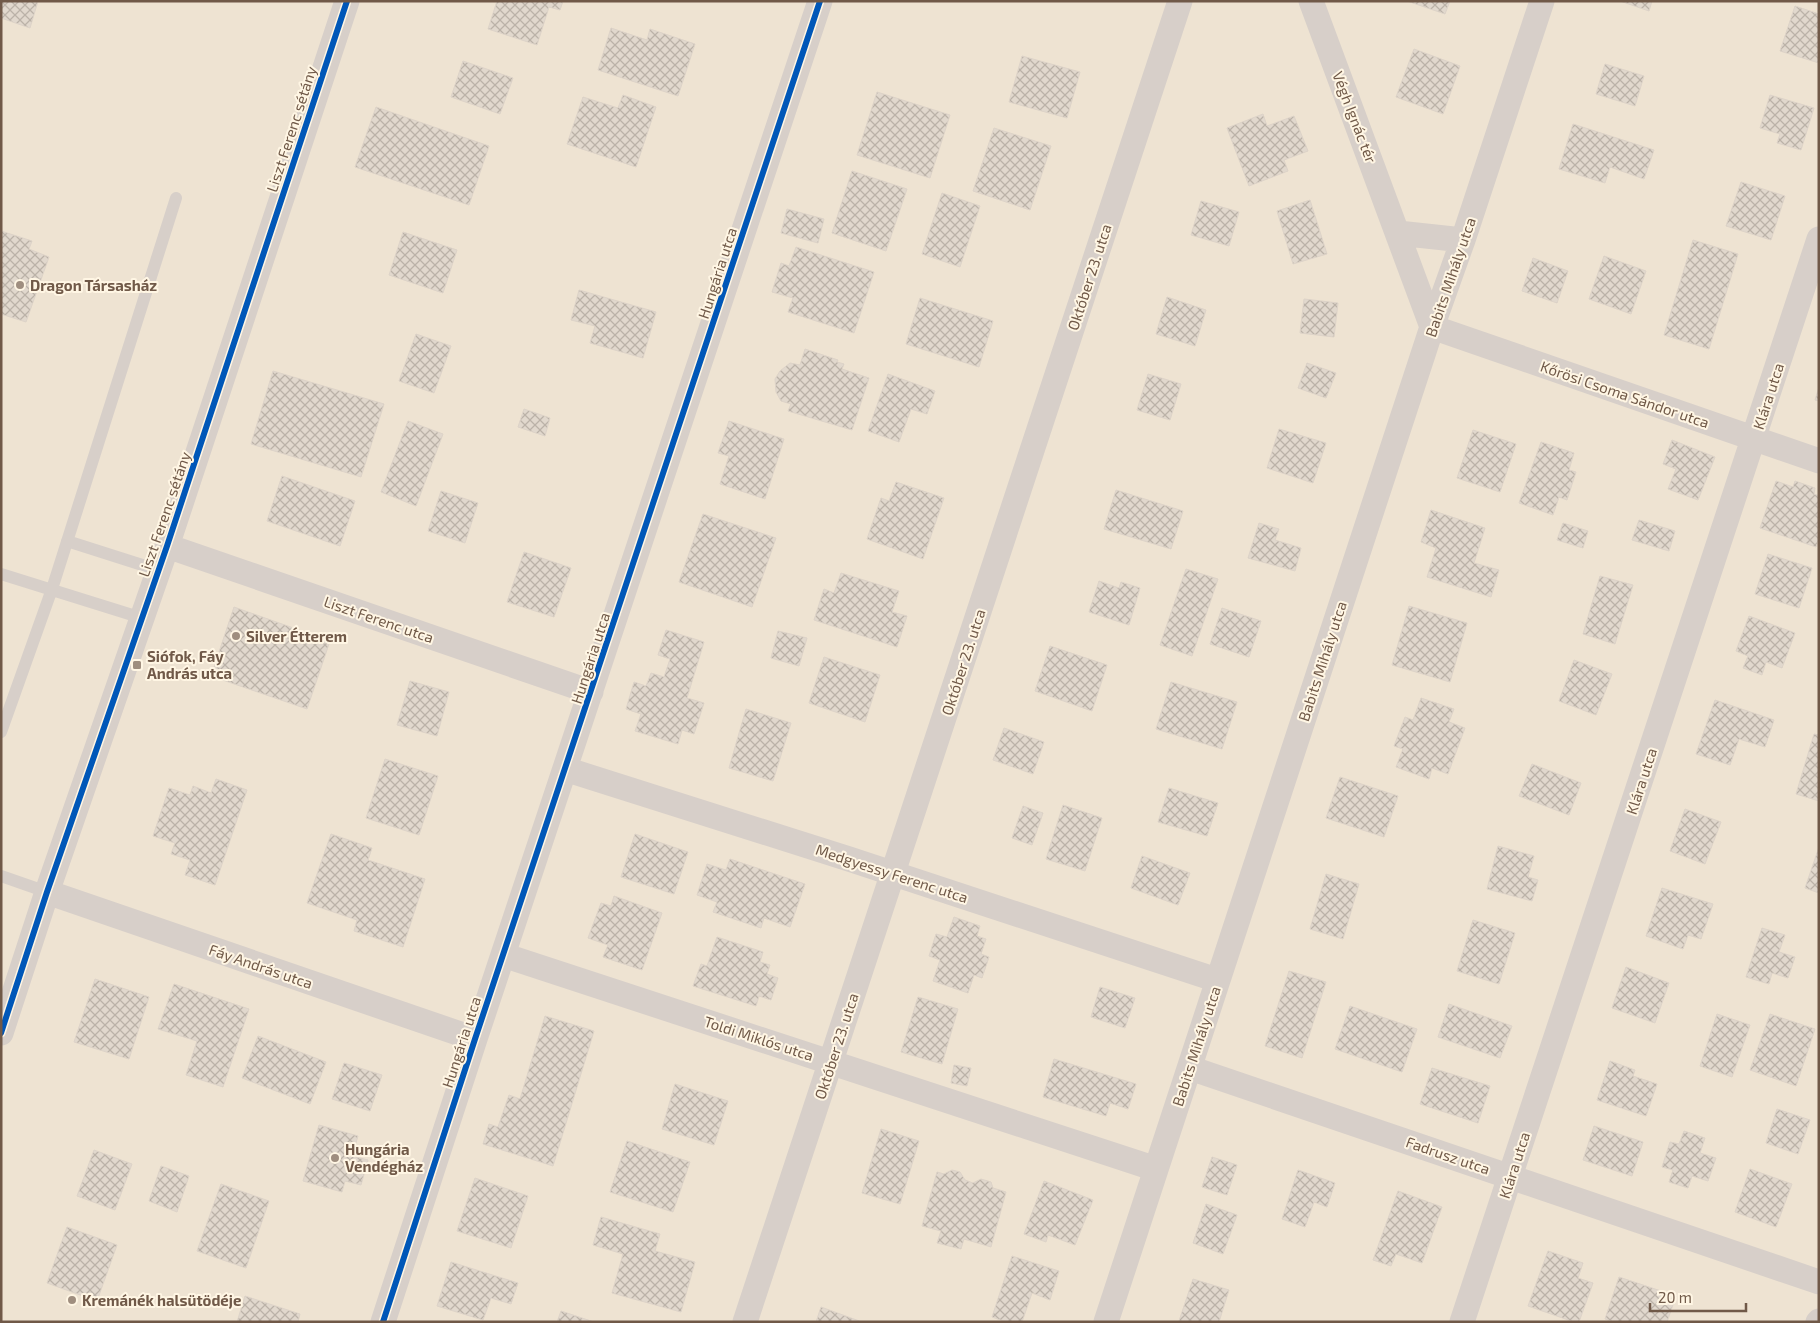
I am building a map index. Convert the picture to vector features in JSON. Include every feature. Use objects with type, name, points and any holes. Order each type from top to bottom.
[{"type":"street","name":"Liszt Ferenc sétány","points":[[1,1033],[47,892],[167,546],[347,1]]},
{"type":"street","name":"Hungária utca","points":[[383,1322],[475,1039],[820,1]]},
{"type":"street","name":"Október 23. utca","points":[[745,1322],[1180,1]]},
{"type":"street","name":"Végh Ignác tér","points":[[1311,1],[1432,327]]},
{"type":"street","name":"Babits Mihály utca","points":[[1106,1322],[1432,327],[1463,240],[1542,1]]},
{"type":"street","points":[[1398,233],[1463,240]]},
{"type":"street","name":"Klára utca","points":[[1462,1322],[1819,239]]},
{"type":"street","name":"Kőrösi Csoma Sándor utca","points":[[1432,327],[1819,460]]},
{"type":"street","name":"Liszt Ferenc utca","points":[[167,546],[591,692]]},
{"type":"street","name":"Medgyessy Ferenc utca","points":[[565,769],[893,873],[1217,980]]},
{"type":"street","name":"Fáy András utca","points":[[47,892],[475,1039]]},
{"type":"street","name":"Toldi Miklós utca","points":[[503,955],[1156,1169]]},
{"type":"street","name":"Fadrusz utca","points":[[1190,1068],[1819,1282]]},
{"type":"lane","points":[[1,732],[52,589],[176,198]]},
{"type":"lane","points":[[67,541],[158,570]]},
{"type":"lane","points":[[1,574],[142,618]]},
{"type":"lane","points":[[1,876],[47,892]]},
{"type":"shaded area","points":[[1,1],[1819,1],[1819,1322],[1,1322]]},
{"type":"building","points":[[1,1],[38,1],[30,28],[1,18]]},
{"type":"building","points":[[497,1],[563,1],[560,10],[549,7],[537,45],[488,29]]},
{"type":"building","points":[[1407,1],[1450,1],[1445,14]]},
{"type":"building","points":[[1620,1],[1652,1],[1649,11]]},
{"type":"building","points":[[1795,6],[1819,14],[1819,63],[1780,51]]},
{"type":"building","points":[[611,28],[647,40],[650,29],[695,44],[678,96],[598,70]]},
{"type":"building","points":[[1414,49],[1460,66],[1443,114],[1396,97]]},
{"type":"building","points":[[1022,56],[1080,72],[1067,118],[1009,102]]},
{"type":"building","points":[[463,61],[513,78],[500,114],[451,97]]},
{"type":"building","points":[[1605,64],[1644,76],[1635,106],[1596,94]]},
{"type":"building","points":[[877,92],[950,115],[930,178],[857,155]]},
{"type":"building","points":[[623,95],[656,107],[636,167],[567,144],[583,97],[618,108]]},
{"type":"building","points":[[1770,95],[1814,108],[1801,150],[1777,143],[1780,134],[1760,128]]},
{"type":"building","points":[[376,107],[489,146],[469,205],[355,167]]},
{"type":"building","points":[[1263,114],[1267,126],[1294,116],[1308,151],[1284,160],[1288,171],[1249,186],[1227,128]]},
{"type":"building","points":[[1573,124],[1654,150],[1644,179],[1610,167],[1605,183],[1559,169]]},
{"type":"building","points":[[994,128],[1051,146],[1030,210],[973,191]]},
{"type":"building","points":[[852,171],[907,189],[886,251],[832,233]]},
{"type":"building","points":[[1741,182],[1785,196],[1771,240],[1726,226]]},
{"type":"building","points":[[942,193],[980,206],[960,267],[922,254]]},
{"type":"building","points":[[1310,200],[1327,254],[1293,264],[1277,211]]},
{"type":"building","points":[[1201,201],[1239,212],[1229,246],[1191,235]]},
{"type":"building","points":[[787,209],[824,219],[818,243],[781,233]]},
{"type":"building","name":"Dragon Társasház","points":[[1,231],[32,241],[29,249],[49,257],[26,322],[1,314]]},
{"type":"building","points":[[403,232],[457,250],[443,293],[389,275]]},
{"type":"building","points":[[1693,240],[1738,254],[1709,349],[1664,335]]},
{"type":"building","points":[[796,247],[874,272],[854,333],[788,312],[793,298],[772,292],[781,263],[789,266]]},
{"type":"building","points":[[1604,256],[1646,271],[1631,314],[1589,299]]},
{"type":"building","points":[[1533,258],[1568,271],[1557,303],[1522,291]]},
{"type":"building","points":[[579,290],[656,312],[643,358],[590,343],[595,326],[571,320]]},
{"type":"building","points":[[1167,297],[1206,310],[1195,346],[1156,334]]},
{"type":"building","points":[[920,298],[993,321],[979,367],[906,344]]},
{"type":"building","points":[[1304,299],[1338,303],[1334,337],[1300,333]]},
{"type":"building","points":[[416,334],[451,346],[434,393],[399,381]]},
{"type":"building","points":[[805,349],[838,360],[837,362],[844,364],[842,369],[869,378],[852,430],[788,411],[791,404],[781,401],[776,392],[775,379],[780,371],[790,363],[800,365]]},
{"type":"building","points":[[1307,363],[1336,373],[1326,398],[1298,388]]},
{"type":"building","points":[[273,371],[384,404],[361,477],[251,444]]},
{"type":"building","points":[[888,374],[935,391],[927,414],[911,409],[899,442],[868,431]]},
{"type":"building","points":[[1148,374],[1181,384],[1170,420],[1137,410]]},
{"type":"building","points":[[1819,387],[1819,401],[1815,400]]},
{"type":"building","points":[[524,409],[550,418],[545,436],[518,427]]},
{"type":"building","points":[[408,421],[443,434],[416,506],[381,492]]},
{"type":"building","points":[[729,421],[784,439],[765,499],[720,484],[729,456],[718,453]]},
{"type":"building","points":[[1279,429],[1326,443],[1313,483],[1267,468]]},
{"type":"building","points":[[1473,430],[1516,444],[1500,492],[1457,478]]},
{"type":"building","points":[[1672,440],[1715,457],[1698,500],[1668,489],[1676,469],[1663,464]]},
{"type":"building","points":[[1541,442],[1574,453],[1569,470],[1576,472],[1567,500],[1559,497],[1553,515],[1519,503]]},
{"type":"building","points":[[282,476],[355,501],[340,546],[267,521]]},
{"type":"building","points":[[1776,481],[1793,487],[1795,481],[1815,488],[1814,494],[1819,496],[1819,539],[1816,547],[1760,528]]},
{"type":"building","points":[[896,482],[944,498],[923,559],[867,539],[881,498],[889,501]]},
{"type":"building","points":[[1116,490],[1183,511],[1171,549],[1104,529]]},
{"type":"building","points":[[441,491],[478,503],[465,543],[428,531]]},
{"type":"building","points":[[1431,510],[1485,528],[1474,563],[1499,570],[1491,597],[1427,577],[1436,548],[1421,542]]},
{"type":"building","points":[[703,514],[776,538],[752,607],[679,582]]},
{"type":"building","points":[[1639,520],[1675,531],[1669,551],[1632,540]]},
{"type":"building","points":[[1259,523],[1279,529],[1275,540],[1301,548],[1295,571],[1248,558]]},
{"type":"building","points":[[1563,523],[1588,531],[1583,548],[1557,540]]},
{"type":"building","points":[[524,552],[571,568],[554,617],[507,602]]},
{"type":"building","points":[[1768,554],[1812,568],[1799,608],[1755,594]]},
{"type":"building","points":[[1186,569],[1218,579],[1192,656],[1160,645]]},
{"type":"building","points":[[841,573],[899,591],[892,612],[907,616],[897,647],[814,620],[824,589],[834,593]]},
{"type":"building","points":[[1600,576],[1633,585],[1615,644],[1583,634]]},
{"type":"building","points":[[1099,581],[1119,588],[1121,582],[1140,588],[1129,625],[1089,612]]},
{"type":"building","points":[[1409,606],[1467,623],[1450,682],[1392,665]]},
{"type":"building","points":[[234,607],[330,641],[307,709],[211,676]]},
{"type":"building","points":[[1222,608],[1261,621],[1249,657],[1210,644]]},
{"type":"building","points":[[1749,616],[1795,633],[1782,668],[1766,662],[1762,675],[1743,668],[1748,656],[1736,651]]},
{"type":"building","points":[[666,630],[704,642],[687,698],[704,703],[694,734],[682,730],[678,744],[635,731],[641,714],[626,709],[634,682],[646,686],[651,673],[664,677],[670,659],[658,655]]},
{"type":"building","points":[[778,631],[807,638],[799,666],[771,658]]},
{"type":"building","points":[[1050,646],[1107,665],[1092,711],[1035,691]]},
{"type":"building","points":[[824,657],[880,675],[865,722],[809,703]]},
{"type":"building","points":[[1574,660],[1612,674],[1596,715],[1559,701]]},
{"type":"building","points":[[410,681],[449,692],[437,736],[397,725]]},
{"type":"building","points":[[1171,682],[1237,702],[1222,749],[1156,729]]},
{"type":"building","points":[[1421,698],[1454,709],[1449,722],[1465,728],[1448,774],[1432,768],[1429,779],[1396,767],[1403,749],[1394,746],[1405,717],[1413,720]]},
{"type":"building","points":[[1715,700],[1774,720],[1765,747],[1739,739],[1730,765],[1696,754]]},
{"type":"building","points":[[746,709],[791,723],[773,781],[729,768]]},
{"type":"building","points":[[1004,728],[1044,742],[1033,774],[993,760]]},
{"type":"building","points":[[1814,734],[1819,735],[1819,801],[1796,794]]},
{"type":"building","points":[[385,759],[438,776],[419,835],[366,818]]},
{"type":"building","points":[[1532,764],[1581,783],[1569,815],[1519,796]]},
{"type":"building","points":[[1340,777],[1398,796],[1384,837],[1326,818]]},
{"type":"building","points":[[216,779],[247,790],[215,885],[185,875],[190,860],[171,854],[175,843],[153,836],[169,788],[190,795],[193,786],[211,793]]},
{"type":"building","points":[[1169,788],[1218,803],[1207,836],[1158,822]]},
{"type":"building","points":[[1063,805],[1102,818],[1085,871],[1046,859]]},
{"type":"building","points":[[1023,806],[1043,813],[1032,845],[1012,838]]},
{"type":"building","points":[[1685,809],[1721,822],[1705,864],[1670,851]]},
{"type":"building","points":[[331,834],[372,848],[368,860],[425,879],[403,947],[354,931],[357,920],[307,903]]},
{"type":"building","points":[[635,834],[688,852],[674,894],[621,877]]},
{"type":"building","points":[[1498,846],[1534,856],[1528,877],[1538,880],[1532,901],[1487,889]]},
{"type":"building","points":[[1819,847],[1819,893],[1805,888]]},
{"type":"building","points":[[1142,856],[1190,873],[1178,905],[1131,888]]},
{"type":"building","points":[[730,859],[805,884],[790,927],[764,918],[761,928],[713,912],[717,902],[697,895],[707,864],[726,870]]},
{"type":"building","points":[[1326,874],[1359,884],[1343,939],[1310,929]]},
{"type":"building","points":[[1662,888],[1713,904],[1701,939],[1688,935],[1683,949],[1646,936]]},
{"type":"building","points":[[614,896],[662,913],[642,970],[603,957],[608,945],[588,938],[601,903],[611,906]]},
{"type":"building","points":[[954,917],[980,926],[977,936],[986,939],[981,954],[989,957],[982,978],[974,975],[968,993],[933,981],[940,960],[929,956],[936,934],[947,937]]},
{"type":"building","points":[[1473,920],[1515,933],[1499,984],[1457,971]]},
{"type":"building","points":[[1762,928],[1785,935],[1779,952],[1795,957],[1788,978],[1772,973],[1769,984],[1746,977]]},
{"type":"building","points":[[717,937],[763,952],[760,962],[770,965],[767,974],[778,978],[771,1000],[759,996],[756,1006],[693,986],[701,964],[707,966]]},
{"type":"building","points":[[1626,967],[1669,983],[1655,1023],[1612,1008]]},
{"type":"building","points":[[1289,971],[1326,982],[1302,1058],[1265,1046]]},
{"type":"building","points":[[95,979],[149,997],[129,1059],[74,1042]]},
{"type":"building","points":[[174,984],[249,1009],[223,1087],[186,1075],[197,1041],[158,1029]]},
{"type":"building","points":[[1100,987],[1135,998],[1125,1028],[1091,1017]]},
{"type":"building","points":[[918,997],[958,1009],[942,1064],[901,1052]]},
{"type":"building","points":[[1449,1004],[1512,1026],[1500,1058],[1438,1037]]},
{"type":"building","points":[[1350,1006],[1417,1029],[1402,1072],[1335,1049]]},
{"type":"building","points":[[1717,1014],[1750,1025],[1732,1077],[1700,1066]]},
{"type":"building","points":[[1770,1014],[1815,1029],[1796,1086],[1750,1070]]},
{"type":"building","points":[[545,1016],[594,1031],[553,1166],[483,1144],[489,1124],[498,1127],[509,1095],[520,1099]]},
{"type":"building","points":[[258,1036],[326,1062],[310,1104],[242,1078]]},
{"type":"building","points":[[1054,1059],[1136,1084],[1128,1109],[1110,1103],[1106,1116],[1043,1097]]},
{"type":"building","points":[[1610,1061],[1635,1070],[1633,1076],[1657,1084],[1646,1116],[1597,1100]]},
{"type":"building","points":[[344,1063],[382,1075],[370,1111],[332,1099]]},
{"type":"building","points":[[954,1065],[971,1068],[967,1086],[951,1083]]},
{"type":"building","points":[[1432,1068],[1490,1086],[1478,1123],[1420,1104]]},
{"type":"building","points":[[675,1084],[728,1101],[714,1145],[662,1129]]},
{"type":"building","points":[[1777,1109],[1810,1120],[1798,1154],[1766,1143]]},
{"type":"building","name":"Hungária Vendégház","points":[[319,1125],[358,1136],[352,1156],[368,1160],[361,1185],[345,1181],[342,1192],[303,1181]]},
{"type":"building","points":[[1594,1126],[1643,1142],[1632,1176],[1583,1160]]},
{"type":"building","points":[[881,1129],[919,1141],[900,1204],[862,1193]]},
{"type":"building","points":[[1684,1131],[1705,1138],[1700,1153],[1716,1158],[1708,1181],[1692,1176],[1688,1188],[1669,1182],[1673,1170],[1662,1167],[1670,1142],[1679,1144]]},
{"type":"building","points":[[627,1141],[690,1162],[673,1212],[610,1192]]},
{"type":"building","points":[[94,1150],[132,1164],[115,1210],[77,1196]]},
{"type":"building","points":[[1212,1157],[1237,1165],[1227,1195],[1202,1187]]},
{"type":"building","points":[[161,1166],[189,1176],[177,1212],[149,1201]]},
{"type":"building","points":[[1750,1169],[1792,1184],[1776,1227],[1735,1212]]},
{"type":"building","points":[[952,1170],[960,1172],[965,1180],[973,1183],[981,1179],[991,1182],[993,1188],[1006,1192],[991,1247],[964,1239],[961,1249],[937,1243],[941,1231],[922,1226],[937,1172],[944,1174]]},
{"type":"building","points":[[1298,1170],[1335,1183],[1327,1207],[1314,1202],[1305,1227],[1282,1219]]},
{"type":"building","points":[[475,1178],[528,1196],[511,1248],[457,1231]]},
{"type":"building","points":[[1044,1181],[1093,1200],[1075,1245],[1048,1235],[1046,1242],[1024,1234]]},
{"type":"building","points":[[221,1184],[269,1201],[246,1268],[197,1251]]},
{"type":"building","points":[[1398,1191],[1442,1207],[1422,1263],[1396,1254],[1391,1266],[1373,1260]]},
{"type":"building","points":[[1206,1204],[1237,1215],[1223,1254],[1193,1243]]},
{"type":"building","points":[[601,1217],[660,1234],[655,1251],[695,1262],[681,1312],[612,1293],[623,1254],[593,1245]]},
{"type":"building","points":[[67,1227],[117,1245],[97,1301],[47,1283]]},
{"type":"building","points":[[1548,1251],[1583,1263],[1578,1278],[1593,1283],[1579,1322],[1528,1306]]},
{"type":"building","points":[[1012,1256],[1059,1271],[1050,1300],[1032,1293],[1022,1322],[1006,1322],[992,1317]]},
{"type":"building","points":[[451,1262],[518,1283],[511,1304],[491,1298],[483,1320],[437,1306]]},
{"type":"building","points":[[1619,1277],[1676,1296],[1667,1322],[1614,1322],[1605,1319]]},
{"type":"building","points":[[1193,1279],[1229,1290],[1219,1322],[1179,1321]]},
{"type":"building","points":[[245,1296],[300,1314],[298,1322],[237,1322]]},
{"type":"building","points":[[821,1307],[862,1322],[816,1322]]},
{"type":"building","points":[[561,1311],[594,1322],[557,1322]]},
{"type":"cycle path","points":[[1,1033],[47,892],[167,546],[347,1]]},
{"type":"cycle path","points":[[383,1322],[475,1039],[820,1]]},
{"type":"place","name":"Dragon Társasház","points":[[20,285]]},
{"type":"place","name":"Silver Étterem","points":[[236,636]]},
{"type":"place","name":"Siófok, Fáy András utca","points":[[137,665]]},
{"type":"place","name":"Hungária Vendégház","points":[[335,1158]]},
{"type":"place","name":"Kremánék halsütödéje","points":[[72,1300]]}]
